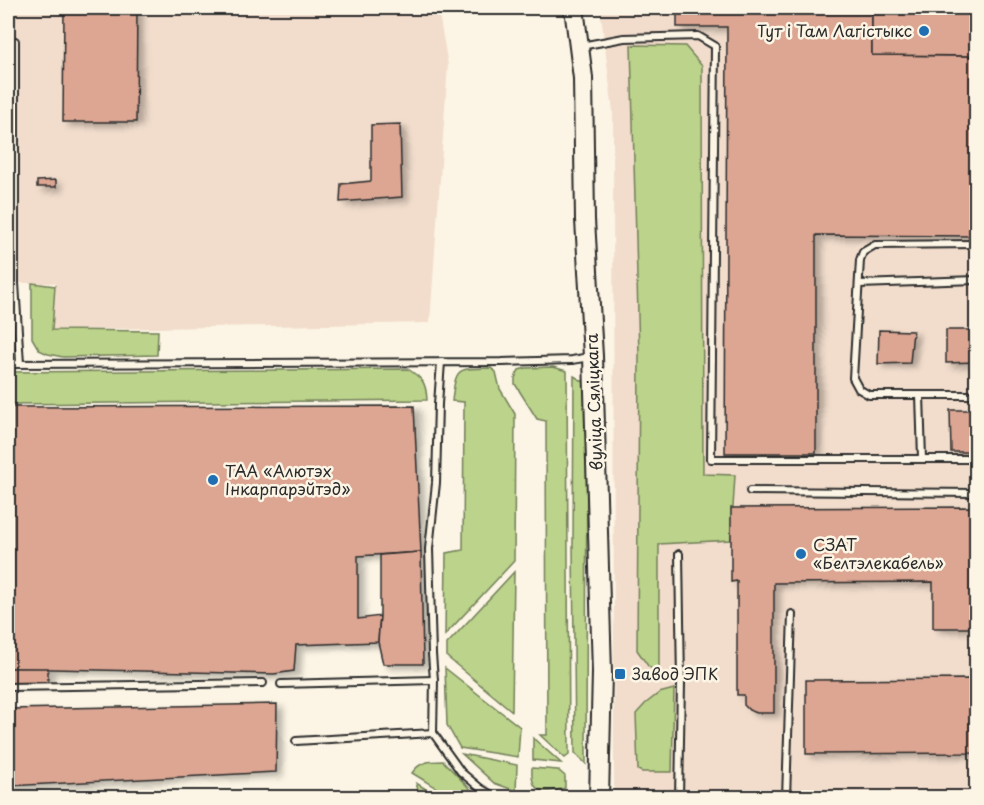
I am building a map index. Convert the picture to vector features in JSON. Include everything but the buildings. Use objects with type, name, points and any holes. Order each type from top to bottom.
[{"type":"main road","name":"вуліца Сяліцкага","points":[[574,8],[583,78],[585,220],[593,356],[602,673],[599,798]]},
{"type":"lane","points":[[579,47],[624,38],[698,36],[715,46],[711,459],[976,459]]},
{"type":"lane","points":[[15,41],[15,283],[20,364]]},
{"type":"lane","points":[[976,244],[876,245],[863,252],[860,260],[853,378],[859,389],[869,395],[976,394]]},
{"type":"lane","points":[[859,284],[976,280]]},
{"type":"lane","points":[[8,364],[441,362],[572,360],[593,356]]},
{"type":"lane","points":[[441,362],[436,483],[429,549],[434,680],[432,733],[461,772],[480,788],[497,798]]},
{"type":"lane","points":[[920,395],[922,459]]},
{"type":"lane","points":[[750,491],[976,493]]},
{"type":"lane","points":[[679,554],[681,683],[679,798]]},
{"type":"lane","points":[[786,798],[792,614]]},
{"type":"lane","points":[[280,684],[434,680]]},
{"type":"lane","points":[[8,687],[263,683]]},
{"type":"lane","points":[[296,741],[432,733]]},
{"type":"lane","points":[[8,795],[93,798]]},
{"type":"shaded area","points":[[8,8],[438,8],[448,65],[430,323],[52,330],[55,283],[8,283]]},
{"type":"shaded area","points":[[600,8],[976,8],[976,797],[614,797],[613,112]]},
{"type":"green space","points":[[631,45],[685,46],[702,66],[703,474],[735,475],[731,540],[659,544],[659,674],[648,666],[637,650],[639,355]]},
{"type":"green space","points":[[32,283],[55,286],[52,330],[158,331],[157,355],[63,357],[39,350],[32,338]]},
{"type":"green space","points":[[553,367],[567,371],[569,755],[565,758],[540,735],[547,735],[546,421],[537,419],[515,384],[519,370]]},
{"type":"green space","points":[[491,368],[496,372],[500,389],[515,414],[514,561],[445,635],[446,553],[463,550],[464,402],[452,401],[453,390],[460,372]]},
{"type":"green space","points":[[408,369],[423,382],[427,400],[8,404],[8,372]]},
{"type":"green space","points":[[574,376],[584,382],[587,387],[586,764],[575,753]]},
{"type":"green space","points":[[514,572],[512,711],[447,657],[447,644]]},
{"type":"green space","points":[[445,668],[520,727],[518,757],[460,748],[447,725]]},
{"type":"green space","points":[[674,689],[672,772],[642,772],[638,770],[636,714],[659,693]]},
{"type":"green space","points":[[533,738],[561,763],[533,760]]},
{"type":"green space","points":[[462,754],[517,765],[516,791],[494,783]]},
{"type":"green space","points":[[443,761],[472,791],[474,797],[451,797],[412,773],[422,764]]},
{"type":"green space","points":[[532,768],[558,770],[565,776],[565,788],[551,791],[540,790],[533,783]]},
{"type":"green space","points":[[416,783],[439,797],[420,797]]},
{"type":"place","name":"Тут і Там Лагістыкс","points":[[924,31]]},
{"type":"place","name":"ТАА «Алютэх Інкарпарэйтэд»","points":[[213,480]]},
{"type":"place","name":"СЗАТ «Белтэлекабель»","points":[[801,554]]},
{"type":"place","name":"Завод ЭПК","points":[[620,674]]}]
